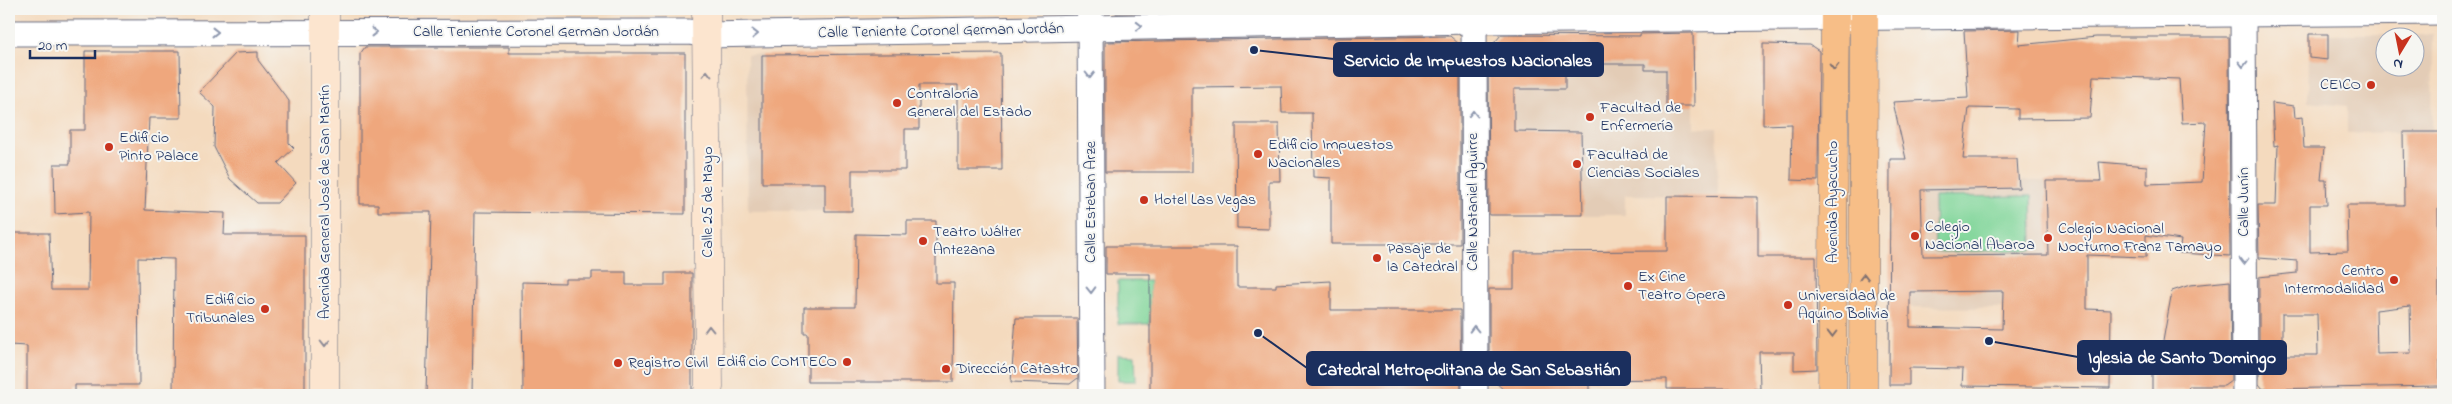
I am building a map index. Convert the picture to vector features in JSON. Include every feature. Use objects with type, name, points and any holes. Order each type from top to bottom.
[{"type":"main road","name":"Avenida Ayacucho","points":[[1832,395],[1835,13]]},
{"type":"main road","name":"Avenida Ayacucho","points":[[1864,13],[1864,395]]},
{"type":"main road","name":"Avenida General José de San Martín","points":[[325,20],[325,395]]},
{"type":"main road","name":"Calle 25 de Mayo","points":[[707,22],[710,387],[707,395]]},
{"type":"street","name":"Calle Junín","points":[[2243,12],[2245,395]]},
{"type":"street","name":"Calle Teniente Coronel German Jordán","points":[[9,34],[325,20],[689,32],[707,22],[1071,30],[1090,18],[1835,13],[2443,12]]},
{"type":"street","name":"Calle Nataniel Aguirre","points":[[1474,15],[1475,395]]},
{"type":"street","name":"Calle Esteban Arze","points":[[1090,18],[1092,395]]},
{"type":"shaded area","name":"CEICO","points":[[2328,34],[2374,34],[2374,78],[2424,78],[2424,34],[2433,34],[2432,132],[2347,133],[2347,106],[2308,102],[2309,58],[2328,60]]},
{"type":"shaded area","points":[[1501,35],[1640,36],[1645,70],[1666,70],[1694,106],[1694,128],[1717,128],[1718,196],[1625,195],[1625,215],[1486,215],[1487,52]]},
{"type":"shaded area","points":[[747,55],[825,55],[825,211],[748,211]]},
{"type":"shaded area","points":[[1890,159],[2017,159],[2019,181],[2086,181],[2087,309],[1890,307]]},
{"type":"green space","points":[[2032,196],[2033,250],[1935,252],[1934,197]]},
{"type":"green space","points":[[1118,281],[1150,281],[1150,324],[1118,324]]},
{"type":"green space","points":[[1118,354],[1135,355],[1136,381],[1118,381]]},
{"type":"building","points":[[1111,9],[1233,9],[1233,11],[1116,13]]},
{"type":"building","points":[[2020,30],[2019,45],[2096,37],[2229,37],[2230,256],[2179,253],[2181,240],[2146,235],[2146,257],[2087,255],[2087,309],[2111,310],[2110,388],[1962,386],[1963,369],[1909,368],[1909,385],[1889,385],[1890,159],[1906,159],[1893,102],[1968,98],[1964,31]],"holes":[[[2093,76],[2179,79],[2182,123],[2206,122],[2202,182],[2147,184],[2147,166],[2099,162],[2101,181],[2046,181],[2048,255],[1923,256],[1921,190],[2019,188],[2017,159],[1963,159],[1969,108],[2018,109],[2018,119],[2090,118]],[[2003,291],[2002,329],[1910,327],[1910,292]]]},
{"type":"building","points":[[1693,33],[1694,106],[1666,106],[1666,70],[1645,70],[1645,64],[1565,64],[1565,89],[1514,89],[1514,131],[1581,132],[1583,215],[1489,215],[1488,50],[1501,35],[1640,36],[1640,34]]},
{"type":"building","points":[[2309,34],[2328,34],[2328,60],[2309,58]]},
{"type":"building","points":[[1450,36],[1460,45],[1460,244],[1331,244],[1331,178],[1313,177],[1312,113],[1282,113],[1281,86],[1192,87],[1192,172],[1105,172],[1105,42]]},
{"type":"building","points":[[1763,44],[1810,45],[1819,51],[1818,181],[1791,180],[1792,124],[1763,125]]},
{"type":"building","points":[[365,47],[509,47],[509,53],[685,53],[685,214],[475,212],[472,395],[426,395],[431,212],[378,212],[378,204],[360,204],[360,54]]},
{"type":"building","points":[[85,51],[180,51],[181,118],[149,118],[145,210],[225,213],[224,235],[305,235],[305,395],[173,395],[174,259],[138,258],[139,385],[75,385],[75,395],[27,395],[27,346],[9,345],[9,233],[49,233],[51,290],[88,290],[89,212],[55,214],[54,164],[70,164],[70,130],[85,130]]},
{"type":"building","points":[[258,52],[258,60],[289,101],[289,143],[294,148],[278,163],[296,183],[277,203],[257,203],[230,179],[214,147],[215,107],[199,92],[236,53]]},
{"type":"building","points":[[1001,53],[1002,170],[958,170],[958,85],[919,85],[919,129],[905,129],[905,170],[852,170],[852,211],[825,211],[825,183],[762,183],[762,55]]},
{"type":"building","points":[[2272,103],[2294,106],[2295,118],[2302,117],[2304,148],[2324,148],[2321,180],[2326,180],[2327,205],[2310,205],[2310,252],[2348,251],[2347,205],[2404,205],[2403,132],[2443,132],[2443,209],[2438,209],[2440,386],[2263,389],[2259,384],[2259,277],[2297,273],[2297,261],[2259,258],[2258,205],[2276,205],[2278,145],[2274,146]],"holes":[[[2410,306],[2411,353],[2377,354],[2376,310]],[[2282,314],[2317,314],[2318,355],[2282,355]]]},
{"type":"building","name":"Edificio Impuestos Nacionales","points":[[1236,124],[1279,124],[1280,181],[1269,181],[1269,229],[1237,228]]},
{"type":"building","points":[[1667,196],[1758,197],[1758,257],[1816,257],[1817,369],[1794,370],[1794,352],[1759,352],[1760,389],[1667,389],[1667,379],[1589,380],[1589,393],[1508,394],[1489,376],[1489,289],[1514,289],[1514,252],[1667,251]]},
{"type":"building","points":[[907,221],[936,221],[936,283],[954,283],[953,382],[808,382],[808,333],[804,333],[804,307],[855,307],[856,234],[907,235]]},
{"type":"building","points":[[1106,246],[1237,246],[1237,287],[1276,287],[1276,284],[1331,281],[1331,310],[1460,310],[1461,395],[1150,395],[1150,274],[1106,274]]},
{"type":"building","points":[[592,272],[626,272],[626,285],[665,285],[665,273],[692,273],[692,395],[523,395],[522,282],[565,283],[565,279],[592,279]]},
{"type":"building","points":[[2230,281],[2231,381],[2224,386],[2189,386],[2188,390],[2152,391],[2152,368],[2158,369],[2172,291],[2190,285]]},
{"type":"building","points":[[1016,318],[1077,318],[1078,378],[1070,384],[1011,382]]},
{"type":"place","name":"Servicio de Impuestos Nacionales","points":[[1254,50]]},
{"type":"place","name":"CEICO","points":[[2371,85]]},
{"type":"place","name":"Contraloría General del Estado","points":[[897,103]]},
{"type":"place","name":"Facultad de Enfermería","points":[[1590,117]]},
{"type":"place","name":"Edificio Pinto Palace","points":[[109,147]]},
{"type":"place","name":"Edificio Impuestos Nacionales","points":[[1258,154]]},
{"type":"place","name":"Facultad de Ciencias Sociales","points":[[1577,164]]},
{"type":"place","name":"Hotel Las Vegas","points":[[1144,200]]},
{"type":"place","name":"Colegio Nacional Abaroa","points":[[1915,236]]},
{"type":"place","name":"Colegio Nacional Nocturno Franz Tamayo","points":[[2048,238]]},
{"type":"place","name":"Teatro Wálter Antezana","points":[[923,241]]},
{"type":"place","name":"Pasaje de la Catedral","points":[[1377,258]]},
{"type":"place","name":"Centro Intermodalidad","points":[[2394,280]]},
{"type":"place","name":"Ex Cine Teatro Ópera","points":[[1628,286]]},
{"type":"place","name":"Universidad de Aquino Bolivia","points":[[1788,305]]},
{"type":"place","name":"Edificio Tribunales","points":[[265,309]]},
{"type":"place","name":"Catedral Metropolitana de San Sebastián","points":[[1258,333]]},
{"type":"place","name":"Iglesia de Santo Domingo","points":[[1989,341]]},
{"type":"place","name":"Edificio COMTECO","points":[[847,362]]},
{"type":"place","name":"Registro Civil","points":[[618,363]]},
{"type":"place","name":"Dirección Catastro","points":[[946,369]]}]
